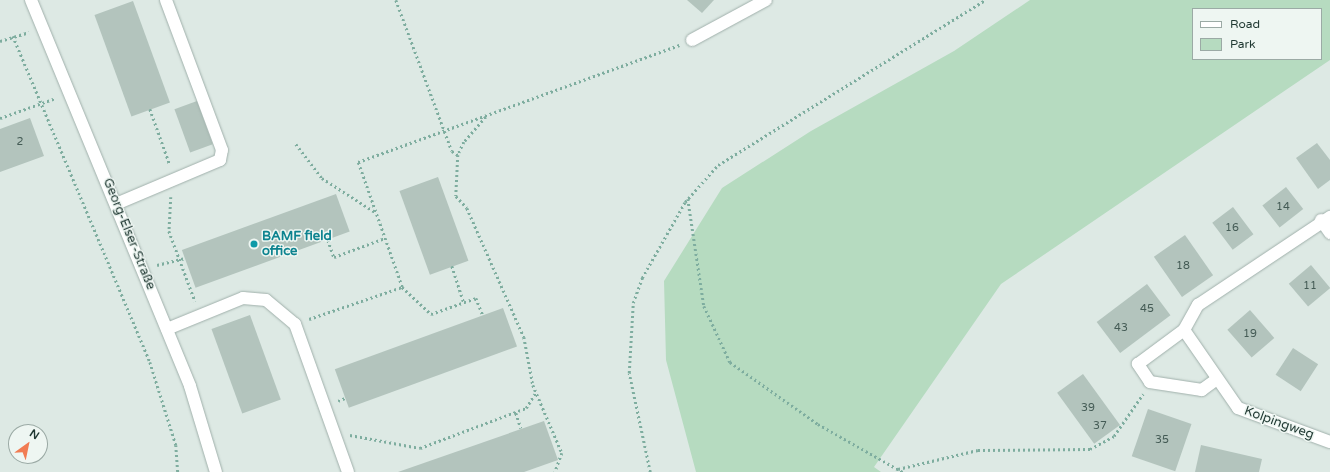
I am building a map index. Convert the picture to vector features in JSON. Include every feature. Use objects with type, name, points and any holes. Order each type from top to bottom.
[{"type":"street","name":"Georg-Elser-Straße","points":[[31,0],[143,268],[190,386],[216,472]]},
{"type":"street","points":[[116,204],[220,160],[222,150],[166,0]]},
{"type":"street","points":[[692,40],[766,0]]},
{"type":"street","points":[[1218,379],[1202,390],[1150,382],[1138,364],[1184,330],[1198,305],[1325,218],[1330,233]]},
{"type":"street","points":[[167,329],[200,314],[243,298],[266,300],[295,324],[348,472]]},
{"type":"street","name":"Kolpingweg","points":[[1184,330],[1238,408],[1330,442]]},
{"type":"path","points":[[396,0],[444,132],[452,151],[458,155]]},
{"type":"path","points":[[650,472],[629,373],[634,302],[642,278],[688,199],[718,165],[985,0]]},
{"type":"path","points":[[0,41],[43,27]]},
{"type":"path","points":[[13,36],[43,103],[150,362],[176,445],[178,472]]},
{"type":"path","points":[[483,315],[476,298],[431,314],[402,286],[358,162],[444,132],[692,40]]},
{"type":"path","points":[[0,118],[70,93]]},
{"type":"path","points":[[150,109],[175,179],[168,208],[169,231],[178,259],[200,314]]},
{"type":"path","points":[[487,116],[464,142],[458,155],[456,196],[468,208],[498,273],[524,337],[536,392],[562,453],[555,472]]},
{"type":"path","points":[[296,144],[322,178],[376,212]]},
{"type":"path","points":[[688,199],[704,306],[730,362],[818,424],[902,472]]},
{"type":"path","points":[[328,240],[334,257],[385,238]]},
{"type":"path","points":[[143,268],[185,258]]},
{"type":"path","points":[[452,266],[464,302]]},
{"type":"path","points":[[295,324],[402,286]]},
{"type":"path","points":[[897,469],[978,450],[1090,449],[1114,436],[1150,382]]},
{"type":"path","points":[[337,440],[352,434],[420,448],[516,413],[526,408],[536,392]]},
{"type":"path","points":[[516,413],[521,428]]},
{"type":"green space","points":[[1030,0],[1330,0],[1330,60],[1001,284],[874,467],[881,472],[696,472],[666,360],[664,281],[722,188],[811,131],[954,51]]},
{"type":"building","points":[[687,0],[714,0],[702,13]]},
{"type":"building","points":[[133,1],[170,102],[131,117],[94,15]]},
{"type":"building","points":[[197,101],[213,144],[190,152],[174,109]]},
{"type":"building","points":[[30,118],[44,156],[0,172],[0,129]]},
{"type":"building","points":[[1317,143],[1330,160],[1330,180],[1318,189],[1296,158]]},
{"type":"building","points":[[438,177],[468,261],[430,275],[399,191]]},
{"type":"building","points":[[1286,187],[1303,209],[1280,228],[1262,205]]},
{"type":"building","name":"BAMF field office","points":[[336,194],[350,232],[196,288],[182,250]]},
{"type":"building","points":[[1233,207],[1253,234],[1233,250],[1212,223]]},
{"type":"building","points":[[1185,235],[1213,275],[1182,297],[1154,257]]},
{"type":"building","points":[[1311,265],[1330,288],[1308,307],[1289,284]]},
{"type":"building","points":[[1147,284],[1170,315],[1120,353],[1097,322]]},
{"type":"building","points":[[503,308],[517,347],[349,408],[335,369]]},
{"type":"building","points":[[1250,310],[1274,338],[1252,358],[1227,330]]},
{"type":"building","points":[[250,315],[281,400],[242,414],[211,329]]},
{"type":"building","points":[[1293,348],[1318,364],[1301,391],[1276,375]]},
{"type":"building","points":[[1083,374],[1120,425],[1094,444],[1057,393]]},
{"type":"building","points":[[1148,409],[1191,424],[1175,471],[1132,456]]},
{"type":"building","points":[[544,421],[558,460],[524,472],[398,472]]},
{"type":"building","points":[[1201,445],[1262,459],[1259,472],[1195,472]]},
{"type":"place","name":"BAMF field office","points":[[254,244]]}]
